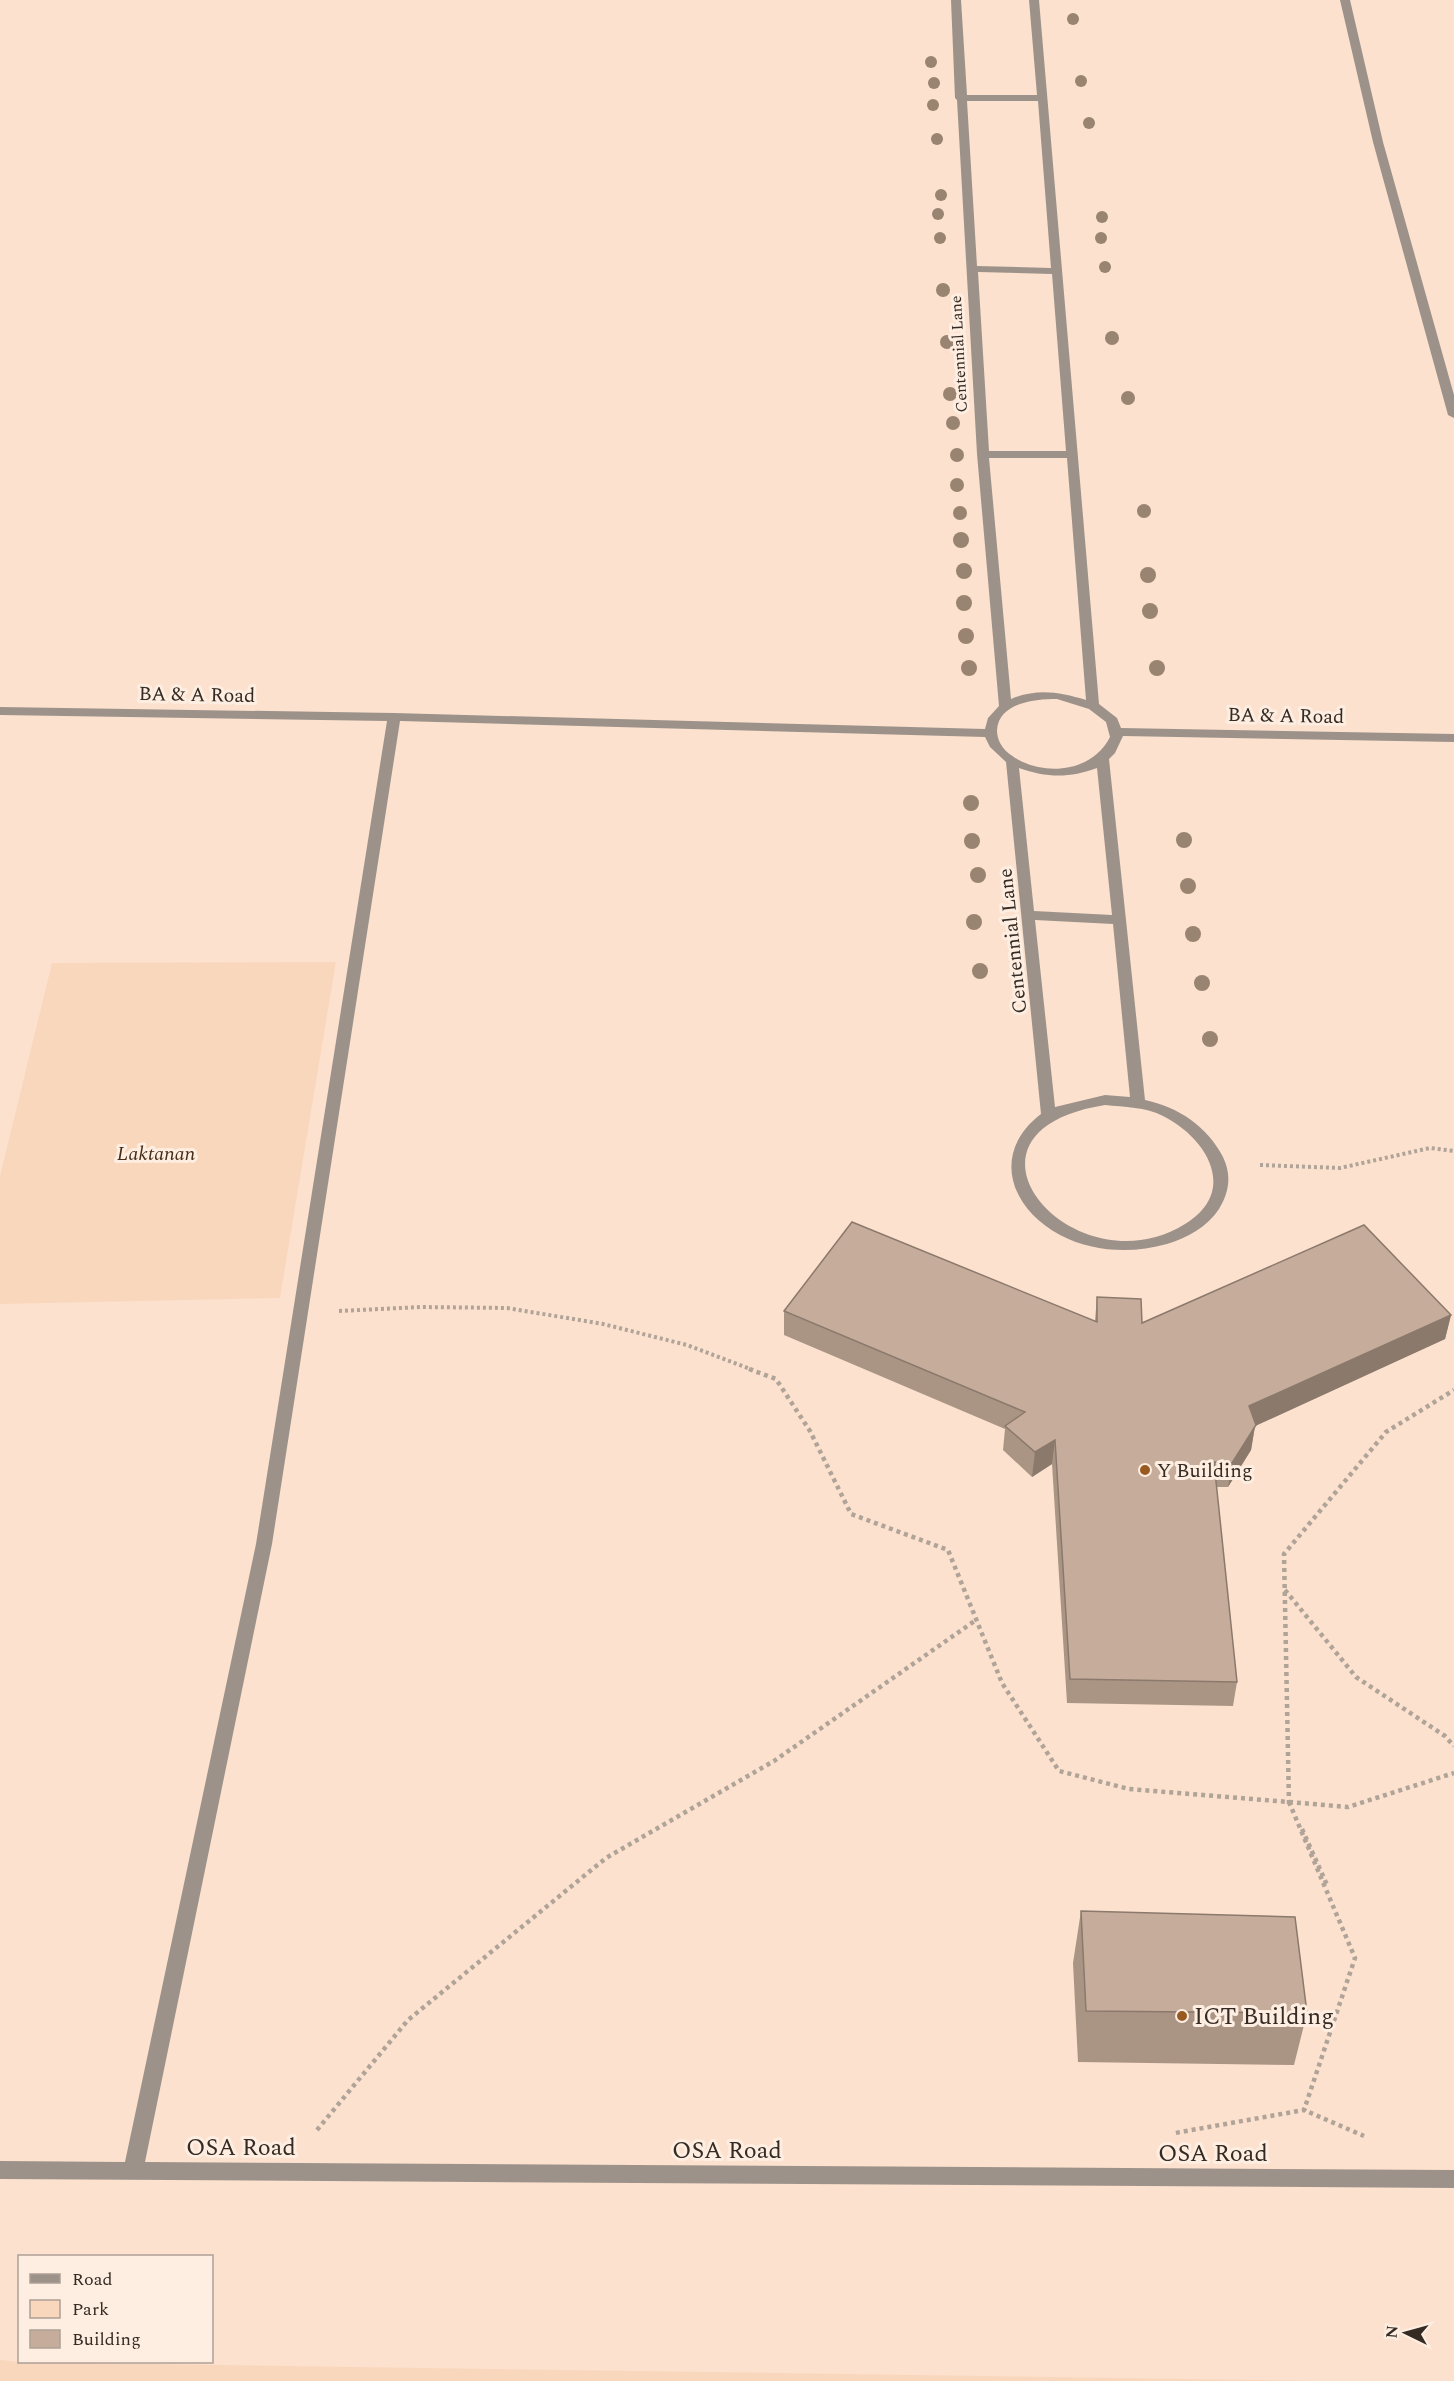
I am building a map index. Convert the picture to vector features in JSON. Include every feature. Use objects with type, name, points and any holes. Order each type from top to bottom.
[{"type":"street","name":"Centennial Lane","points":[[956,0],[960,98],[983,454],[1005,706]]},
{"type":"street","points":[[1034,0],[1093,705]]},
{"type":"street","points":[[1345,0],[1378,142],[1454,415]]},
{"type":"street","points":[[960,98],[1042,98]]},
{"type":"street","points":[[971,269],[1057,272]]},
{"type":"street","points":[[983,454],[1072,454]]},
{"type":"street","points":[[1058,695],[1093,705],[1105,713],[1117,732],[1117,742],[1113,752],[1089,768],[1070,772],[1049,772],[1012,762],[993,744],[990,733],[991,723],[1005,706],[1020,699],[1058,695]]},
{"type":"street","name":"BA & A Road","points":[[0,711],[394,717],[990,733]]},
{"type":"street","points":[[133,2171],[259,1572],[394,717]]},
{"type":"street","name":"BA & A Road","points":[[1117,732],[1454,738]]},
{"type":"street","points":[[1103,760],[1138,1103]]},
{"type":"street","name":"Centennial Lane","points":[[1012,762],[1049,1116]]},
{"type":"street","points":[[1029,915],[1118,920]]},
{"type":"street","points":[[1105,1100],[1138,1103],[1166,1111],[1190,1125],[1209,1143],[1220,1164],[1222,1184],[1217,1203],[1203,1220],[1184,1233],[1159,1242],[1131,1245],[1102,1243],[1050,1222],[1033,1206],[1021,1186],[1016,1167],[1021,1148],[1032,1130],[1049,1116],[1076,1105],[1105,1100]]},
{"type":"street","name":"OSA Road","points":[[0,2170],[1454,2180]]},
{"type":"path","points":[[1220,1164],[1340,1168],[1430,1148],[1454,1152]]},
{"type":"path","points":[[300,1313],[421,1307],[507,1308],[603,1324],[687,1345],[776,1379],[810,1431],[851,1514],[948,1550],[1002,1683],[1059,1771],[1129,1789],[1348,1807],[1454,1773]]},
{"type":"path","points":[[1304,2110],[1354,1958],[1289,1802],[1284,1554],[1386,1432],[1454,1390]]},
{"type":"path","points":[[1284,1590],[1356,1677],[1445,1736],[1454,1746]]},
{"type":"path","points":[[282,2172],[408,2020],[606,1858],[774,1761],[976,1620]]},
{"type":"path","points":[[1165,2135],[1304,2110],[1370,2138]]},
{"type":"shaded area","points":[[0,0],[1454,0],[1454,2381],[0,2381]]},
{"type":"green space","name":"Laktanan","points":[[336,962],[280,1298],[0,1304],[0,1176],[52,963]]},
{"type":"green space","points":[[0,2360],[18,2363],[1321,2381],[0,2381]]},
{"type":"building","name":"Y Building","points":[[852,1222],[1097,1322],[1097,1297],[1141,1299],[1142,1323],[1364,1225],[1451,1315],[1249,1406],[1256,1425],[1232,1463],[1214,1462],[1237,1682],[1070,1679],[1055,1440],[1035,1452],[1005,1426],[1025,1412],[784,1311]]},
{"type":"building","points":[[1081,1911],[1295,1917],[1307,2013],[1086,2011]]},
{"type":"place","name":"Y Building","points":[[1145,1470]]},
{"type":"place","name":"ICT Building","points":[[1182,2016]]}]
